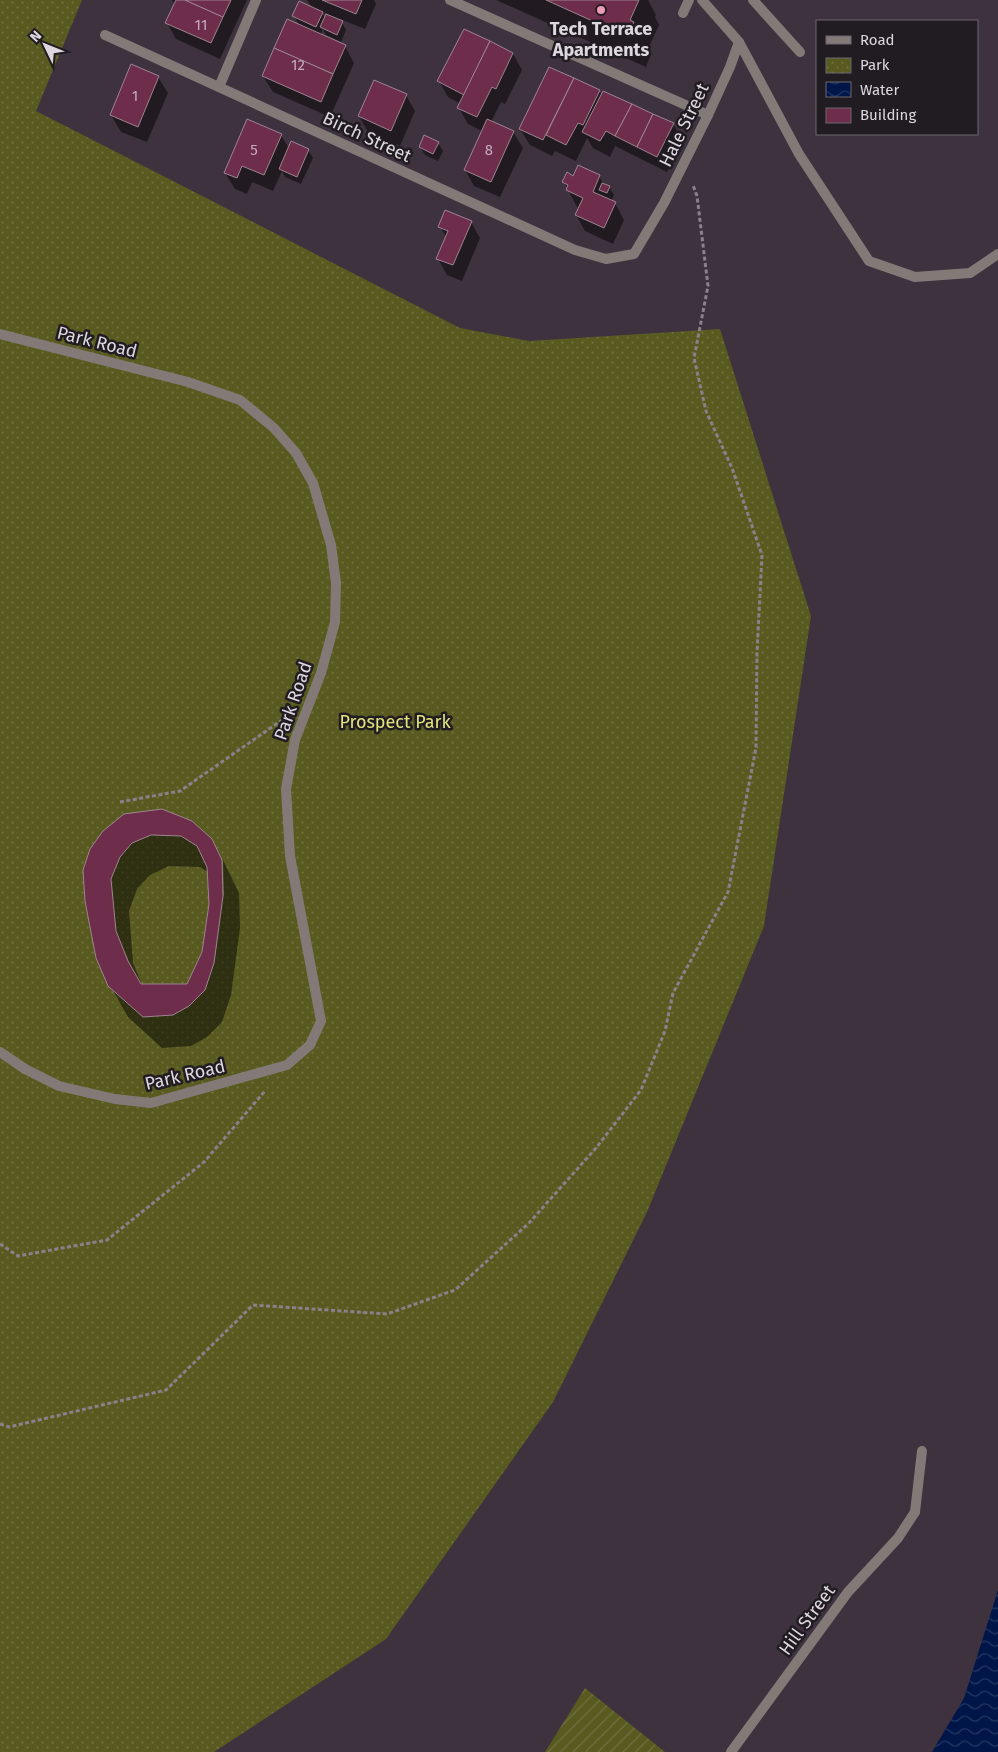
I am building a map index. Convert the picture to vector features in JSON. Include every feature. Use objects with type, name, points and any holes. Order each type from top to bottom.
[{"type":"street","points":[[218,87],[256,0]]},
{"type":"street","points":[[450,0],[708,115]]},
{"type":"street","points":[[683,13],[689,0]]},
{"type":"street","points":[[702,0],[739,42],[799,154],[869,261],[915,277],[970,273],[998,254]]},
{"type":"street","points":[[753,0],[800,52]]},
{"type":"street","name":"Birch Street","points":[[105,35],[575,250],[606,259],[617,256]]},
{"type":"street","name":"Hale Street","points":[[617,256],[634,254],[664,203],[708,115],[739,42]]},
{"type":"street","name":"Park Road","points":[[0,334],[188,382],[240,400],[274,428],[296,453],[313,483],[331,545],[336,583],[335,622],[321,673],[295,740],[286,789],[290,856],[322,1021],[310,1045],[287,1066],[151,1103],[115,1099],[59,1086],[25,1069],[0,1052]]},
{"type":"street","name":"Hill Street","points":[[731,1752],[848,1592],[898,1538],[915,1512],[922,1451]]},
{"type":"path","points":[[0,1424],[9,1427],[166,1390],[253,1306],[388,1314],[455,1290],[529,1223],[596,1148],[641,1090],[665,1031],[672,993],[728,892],[756,748],[757,653],[762,555],[732,468],[706,411],[694,358],[708,286],[697,196],[684,162]]},
{"type":"path","points":[[120,802],[180,791],[264,734],[312,697]]},
{"type":"path","points":[[0,1244],[18,1256],[107,1240],[204,1162],[287,1066]]},
{"type":"green space","name":"Prospect Park","points":[[0,0],[82,0],[36,111],[460,328],[529,341],[720,329],[811,616],[764,926],[647,1212],[553,1402],[386,1639],[214,1752],[0,1752]]},
{"type":"green space","points":[[585,1688],[665,1752],[545,1752]]},
{"type":"water","points":[[998,1590],[998,1752],[932,1752],[964,1698]]},
{"type":"building","points":[[176,0],[185,0],[223,17],[211,43],[165,23]]},
{"type":"building","points":[[185,0],[231,0],[223,17]]},
{"type":"building","points":[[322,0],[362,0],[356,14]]},
{"type":"building","name":"Tech Terrace Apartments","points":[[546,0],[639,0],[630,20],[634,22],[628,37]]},
{"type":"building","points":[[299,1],[323,12],[316,27],[292,16]]},
{"type":"building","points":[[326,14],[343,21],[337,35],[320,27]]},
{"type":"building","points":[[287,19],[346,45],[333,74],[274,48]]},
{"type":"building","points":[[464,29],[490,41],[464,95],[437,81]]},
{"type":"building","points":[[490,41],[513,53],[496,89],[492,87],[477,117],[457,108]]},
{"type":"building","points":[[274,48],[333,74],[321,102],[262,76]]},
{"type":"building","points":[[131,64],[159,76],[138,127],[110,115]]},
{"type":"building","points":[[549,67],[574,78],[543,140],[519,129]]},
{"type":"building","points":[[574,78],[600,90],[583,125],[578,123],[566,145],[546,135]]},
{"type":"building","points":[[374,80],[407,94],[391,131],[358,116]]},
{"type":"building","points":[[603,91],[632,104],[615,136],[606,131],[600,141],[582,132]]},
{"type":"building","points":[[632,104],[653,114],[637,147],[615,136]]},
{"type":"building","points":[[653,114],[674,123],[657,157],[637,147]]},
{"type":"building","points":[[247,119],[282,134],[264,175],[242,166],[237,178],[224,173]]},
{"type":"building","points":[[487,119],[514,131],[491,182],[464,170]]},
{"type":"building","points":[[424,135],[439,142],[433,154],[419,147]]},
{"type":"building","points":[[291,141],[309,149],[297,177],[279,169]]},
{"type":"building","points":[[578,165],[600,175],[593,192],[616,202],[604,228],[575,215],[583,198],[566,190],[568,185],[562,182],[567,172],[573,176]]},
{"type":"building","points":[[602,183],[610,186],[607,193],[599,190]]},
{"type":"building","points":[[445,210],[472,221],[453,265],[436,259],[448,231],[438,227]]},
{"type":"building","points":[[162,809],[192,821],[212,839],[222,860],[223,896],[214,963],[205,990],[189,1006],[173,1015],[143,1017],[108,986],[96,958],[85,901],[83,870],[90,849],[103,831],[124,814]],"holes":[[[151,835],[181,836],[197,846],[207,867],[209,904],[202,952],[187,984],[141,984],[128,961],[116,931],[111,879],[120,857],[132,843]]]},
{"type":"place","name":"Tech Terrace Apartments","points":[[601,10]]}]
